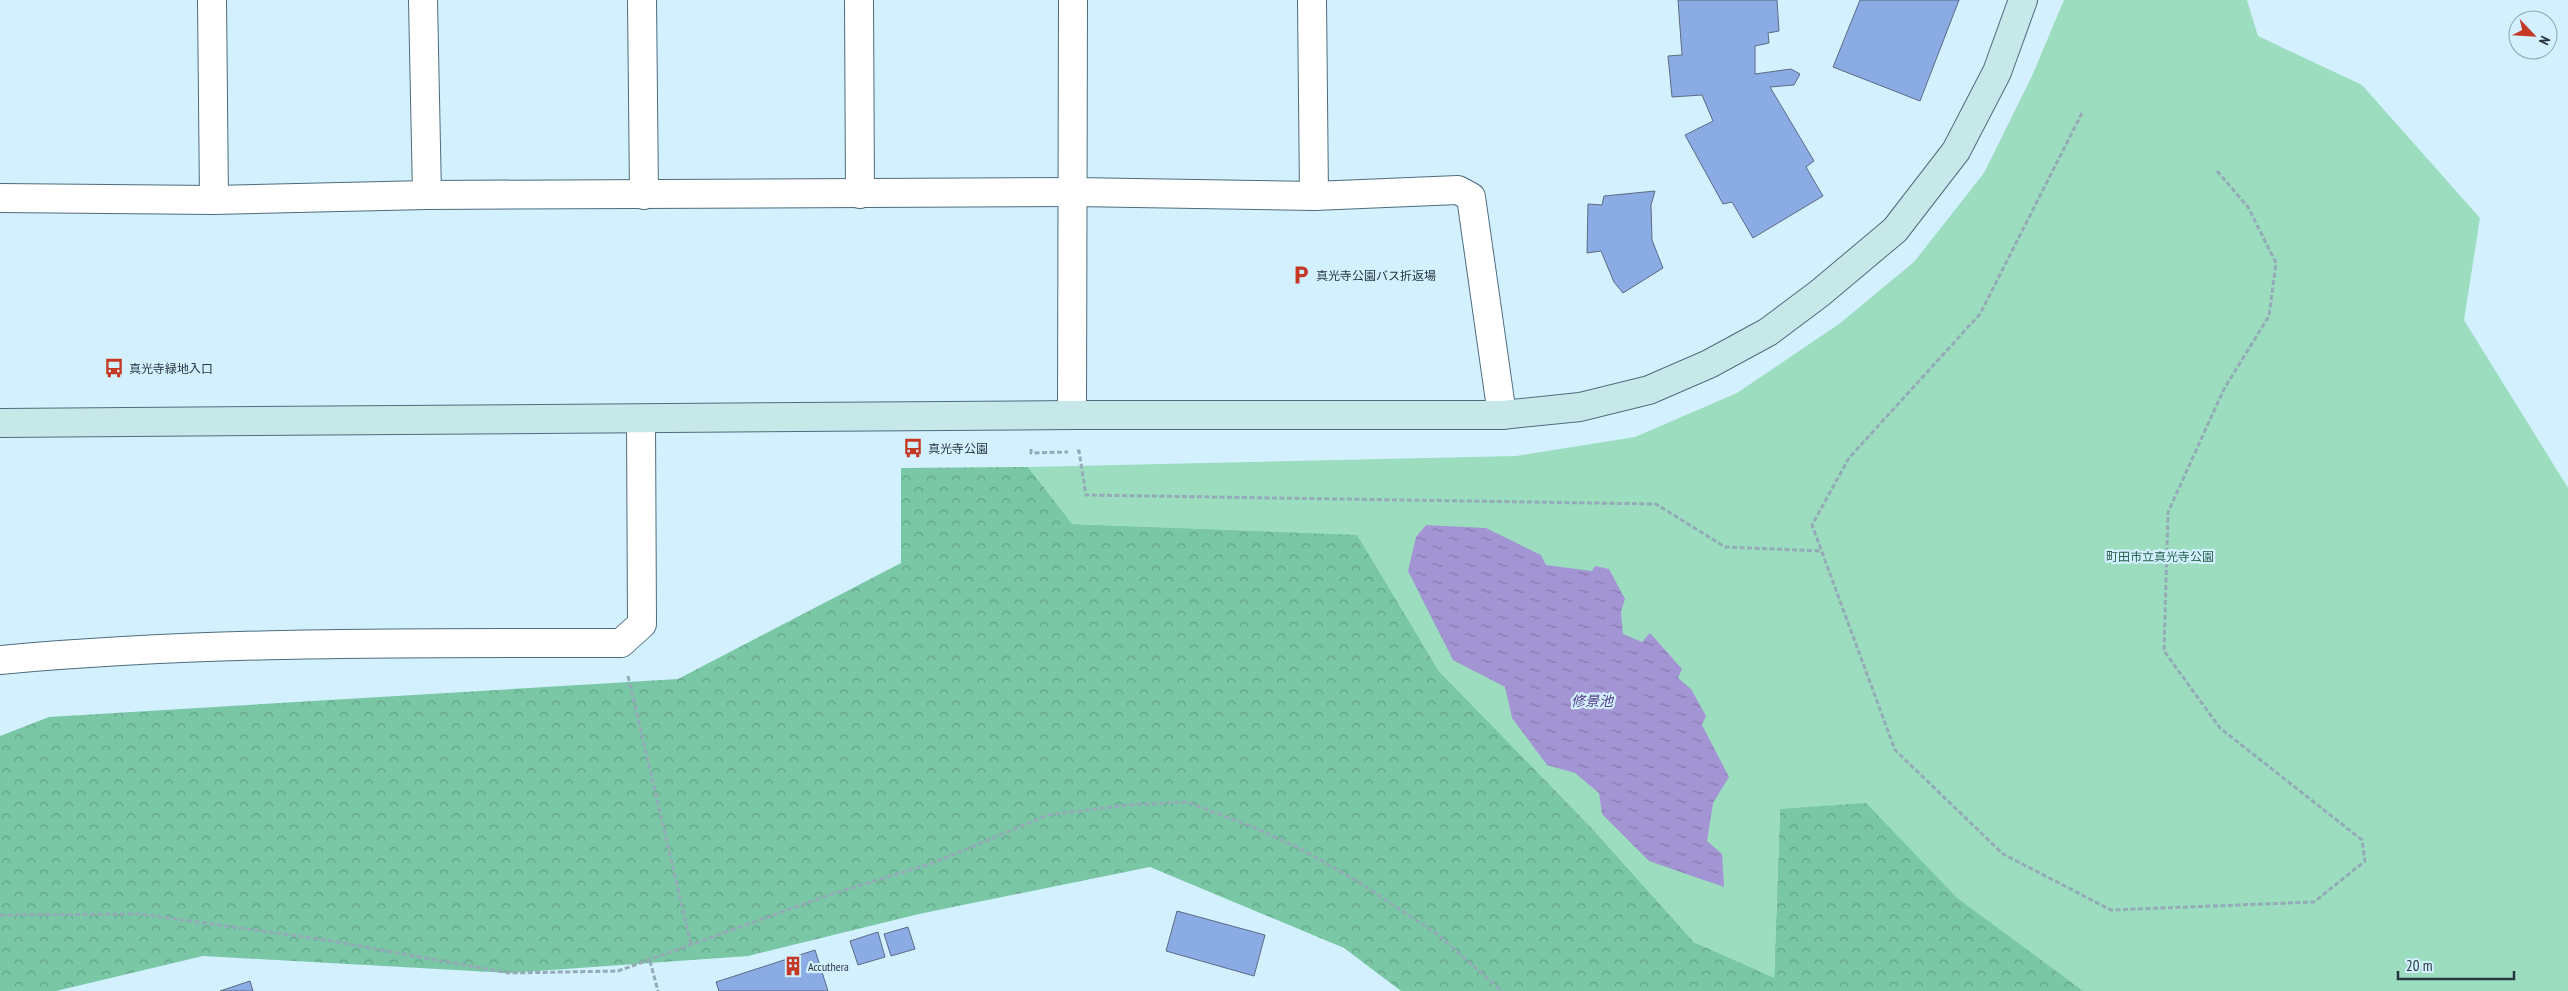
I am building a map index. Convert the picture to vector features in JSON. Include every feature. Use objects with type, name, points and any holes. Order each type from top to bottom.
[{"type":"street","points":[[212,0],[214,200]]},
{"type":"street","points":[[423,0],[427,195]]},
{"type":"street","points":[[642,0],[644,195]]},
{"type":"street","points":[[859,0],[860,194]]},
{"type":"street","points":[[1072,415],[1073,0]]},
{"type":"street","points":[[1312,0],[1314,196]]},
{"type":"street","points":[[0,423],[641,420],[1072,415],[1502,415],[1580,407],[1649,390],[1710,364],[1768,332],[1820,293],[1895,230],[1956,151],[1997,72],[2023,0]]},
{"type":"street","points":[[0,198],[214,200],[427,195],[1074,192],[1314,196],[1458,190],[1472,197],[1502,415]]},
{"type":"street","points":[[0,660],[106,650],[314,643],[621,643],[642,624],[641,420]]},
{"type":"path","points":[[2082,113],[1980,314],[1848,458],[1812,525],[1895,750],[2003,854],[2111,910],[2314,902],[2366,861],[2362,840],[2220,728],[2164,651],[2168,512],[2224,389],[2270,316],[2276,263],[2248,206],[2217,171]]},
{"type":"path","points":[[1031,445],[1031,453],[1079,451],[1086,495],[1656,504],[1725,547],[1822,551]]},
{"type":"path","points":[[621,643],[691,944]]},
{"type":"path","points":[[0,914],[140,914],[326,940],[509,973],[618,971],[828,895],[933,863],[1048,815],[1127,805],[1187,802],[1253,826],[1301,849],[1357,881],[1437,934],[1502,991]]},
{"type":"path","points":[[650,961],[658,991]]},
{"type":"green space","name":"町田市立真光寺公園","points":[[2064,0],[2247,0],[2258,36],[2362,85],[2480,218],[2464,320],[2568,488],[2568,991],[2083,991],[1957,898],[1866,803],[1780,809],[1774,978],[1694,942],[1591,827],[1439,671],[1357,535],[1072,524],[1028,467],[1516,456],[1635,437],[1737,393],[1839,324],[1914,262],[1984,173],[2032,76]]},
{"type":"green space","points":[[1028,467],[1073,524],[1357,534],[1439,671],[1591,827],[1694,942],[1774,977],[1780,808],[1664,603],[2260,991],[1401,991],[1344,948],[1150,867],[919,914],[748,956],[509,973],[203,956],[56,991],[0,991],[0,736],[49,717],[678,679],[901,563],[901,468]]},
{"type":"water","name":"修景池","points":[[1426,525],[1486,528],[1541,555],[1546,565],[1592,571],[1595,566],[1609,569],[1625,599],[1621,612],[1623,634],[1642,642],[1650,633],[1682,669],[1678,678],[1691,689],[1706,716],[1702,725],[1729,777],[1713,803],[1707,841],[1722,854],[1724,887],[1649,861],[1602,814],[1599,793],[1575,773],[1547,765],[1512,718],[1505,687],[1453,660],[1408,571],[1416,537]]},
{"type":"building","points":[[1678,0],[1777,0],[1779,31],[1768,33],[1769,43],[1755,46],[1755,74],[1791,69],[1800,74],[1794,85],[1770,87],[1814,161],[1806,167],[1823,196],[1753,238],[1732,202],[1723,204],[1685,135],[1713,121],[1702,95],[1672,97],[1668,56],[1682,55]]},
{"type":"building","points":[[1860,0],[1959,0],[1920,101],[1833,67]]},
{"type":"building","points":[[1655,191],[1651,205],[1652,240],[1663,268],[1623,293],[1614,282],[1601,251],[1587,253],[1588,204],[1602,205],[1604,196]]},
{"type":"building","points":[[1177,911],[1265,935],[1254,976],[1166,951]]},
{"type":"building","points":[[908,927],[915,949],[891,956],[884,934]]},
{"type":"building","points":[[878,932],[885,957],[858,965],[850,941]]},
{"type":"building","name":"Accuthera","points":[[815,950],[828,991],[719,991],[716,982]]},
{"type":"building","points":[[250,981],[253,991],[220,991]]},
{"type":"place","name":"真光寺公園バス折返場","points":[[1301,275]]},
{"type":"place","name":"真光寺緑地入口","points":[[114,368]]},
{"type":"place","name":"真光寺公園","points":[[913,448]]},
{"type":"place","name":"Accuthera","points":[[793,966]]}]
